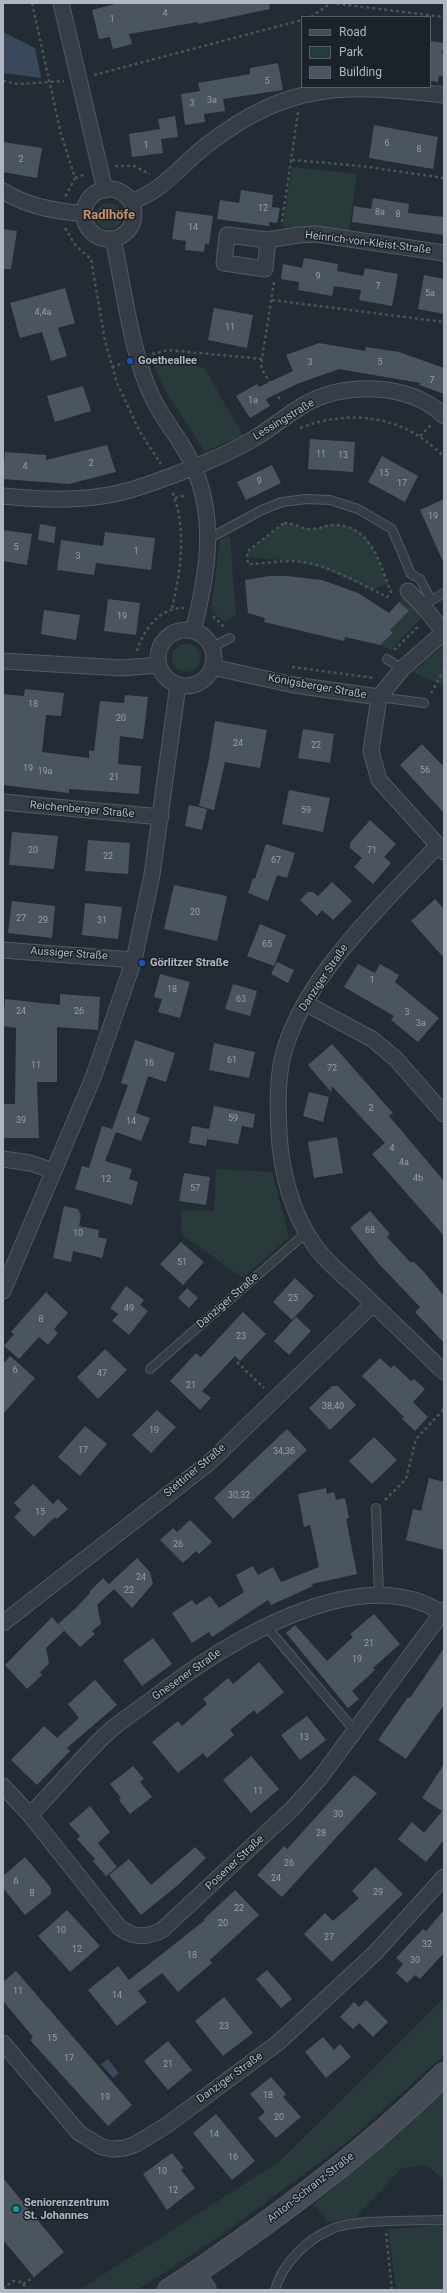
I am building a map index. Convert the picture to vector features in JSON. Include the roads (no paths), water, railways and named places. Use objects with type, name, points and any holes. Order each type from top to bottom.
[{"type":"main road","name":"Anton-Schranz-Straße","points":[[169,2290],[200,2282],[400,2117],[444,2074]]},
{"type":"street","points":[[61,3],[105,190]]},
{"type":"street","points":[[131,202],[163,185],[203,148],[250,115],[301,95],[324,90],[368,88],[444,95]]},
{"type":"street","points":[[105,190],[119,192],[131,202],[134,218],[132,225],[121,237],[113,239],[101,237],[91,231],[84,214],[88,202],[92,197],[105,190]]},
{"type":"street","points":[[3,191],[30,205],[63,212],[84,214]]},
{"type":"street","name":"Heinrich-von-Kleist-Straße","points":[[268,240],[298,235],[316,234],[444,252]]},
{"type":"street","points":[[113,239],[139,358],[152,397],[194,467],[202,490],[208,539],[207,565],[199,610],[193,631]]},
{"type":"street","name":"Lessingstraße","points":[[3,496],[50,500],[89,498],[123,492],[194,467],[255,438],[308,402],[343,391],[360,388],[394,392],[427,404],[444,416]]},
{"type":"street","name":"Königsberger Straße","points":[[212,667],[294,685],[379,697],[402,669],[444,632],[429,608],[408,591]]},
{"type":"street","points":[[181,630],[193,631],[204,637],[212,647],[212,667],[208,675],[195,685],[178,685],[167,679],[159,666],[159,650],[165,639],[181,630]]},
{"type":"street","points":[[3,661],[81,667],[138,668],[159,666]]},
{"type":"street","points":[[3,1291],[93,1078],[134,960],[152,875],[178,685]]},
{"type":"street","points":[[379,697],[371,752],[375,771],[386,788],[441,848]]},
{"type":"street","name":"Reichenberger Straße","points":[[3,802],[161,817]]},
{"type":"street","name":"Danziger Straße","points":[[441,848],[341,951],[305,1004],[292,1030],[282,1059],[278,1085],[278,1113],[280,1150],[287,1186],[306,1233],[326,1260],[444,1372]]},
{"type":"street","name":"Aussiger Straße","points":[[3,950],[134,960]]},
{"type":"street","points":[[305,1004],[372,1039],[396,1059],[444,1114]]},
{"type":"street","points":[[3,1159],[30,1163],[54,1170]]},
{"type":"street","name":"Stettiner Straße","points":[[3,1622],[29,1600],[204,1466],[373,1304]]},
{"type":"street","name":"Gnesener Straße","points":[[30,1815],[104,1737],[126,1718],[185,1673],[239,1640],[266,1626],[320,1605],[360,1596],[412,1598],[443,1612]]},
{"type":"street","name":"Posener Straße","points":[[3,1786],[30,1815],[119,1927],[128,1934],[151,1936],[162,1930],[292,1809],[320,1778],[443,1612]]},
{"type":"street","name":"Danziger Straße","points":[[3,2043],[79,2133],[102,2147],[114,2149],[125,2148],[136,2144],[167,2125],[279,2042],[375,1953],[444,1877]]},
{"type":"lane","points":[[208,539],[262,510],[282,502],[306,499],[330,500],[358,509],[392,529],[411,574],[420,580],[429,608],[444,593]]},
{"type":"lane","points":[[212,647],[230,638]]},
{"type":"lane","points":[[387,659],[402,669]]},
{"type":"lane","points":[[379,697],[424,704]]},
{"type":"lane","name":"Danziger Straße","points":[[150,1369],[306,1233]]},
{"type":"lane","points":[[376,1508],[379,1596]]},
{"type":"lane","points":[[266,1626],[355,1732]]},
{"type":"lane","points":[[275,2290],[277,2283],[292,2259],[303,2248],[324,2233],[342,2226],[444,2220]]},
{"type":"water","points":[[3,32],[35,48],[41,78],[3,73]]},
{"type":"water","points":[[108,2059],[119,2073],[113,2078],[101,2064]]},
{"type":"place","name":"Goetheallee","points":[[130,361]]},
{"type":"place","name":"Görlitzer Straße","points":[[142,963]]},
{"type":"place","name":"Seniorenzentrum St. Johannes","points":[[16,2209]]},
{"type":"district","name":"Radlhöfe","points":[[109,216]]}]
